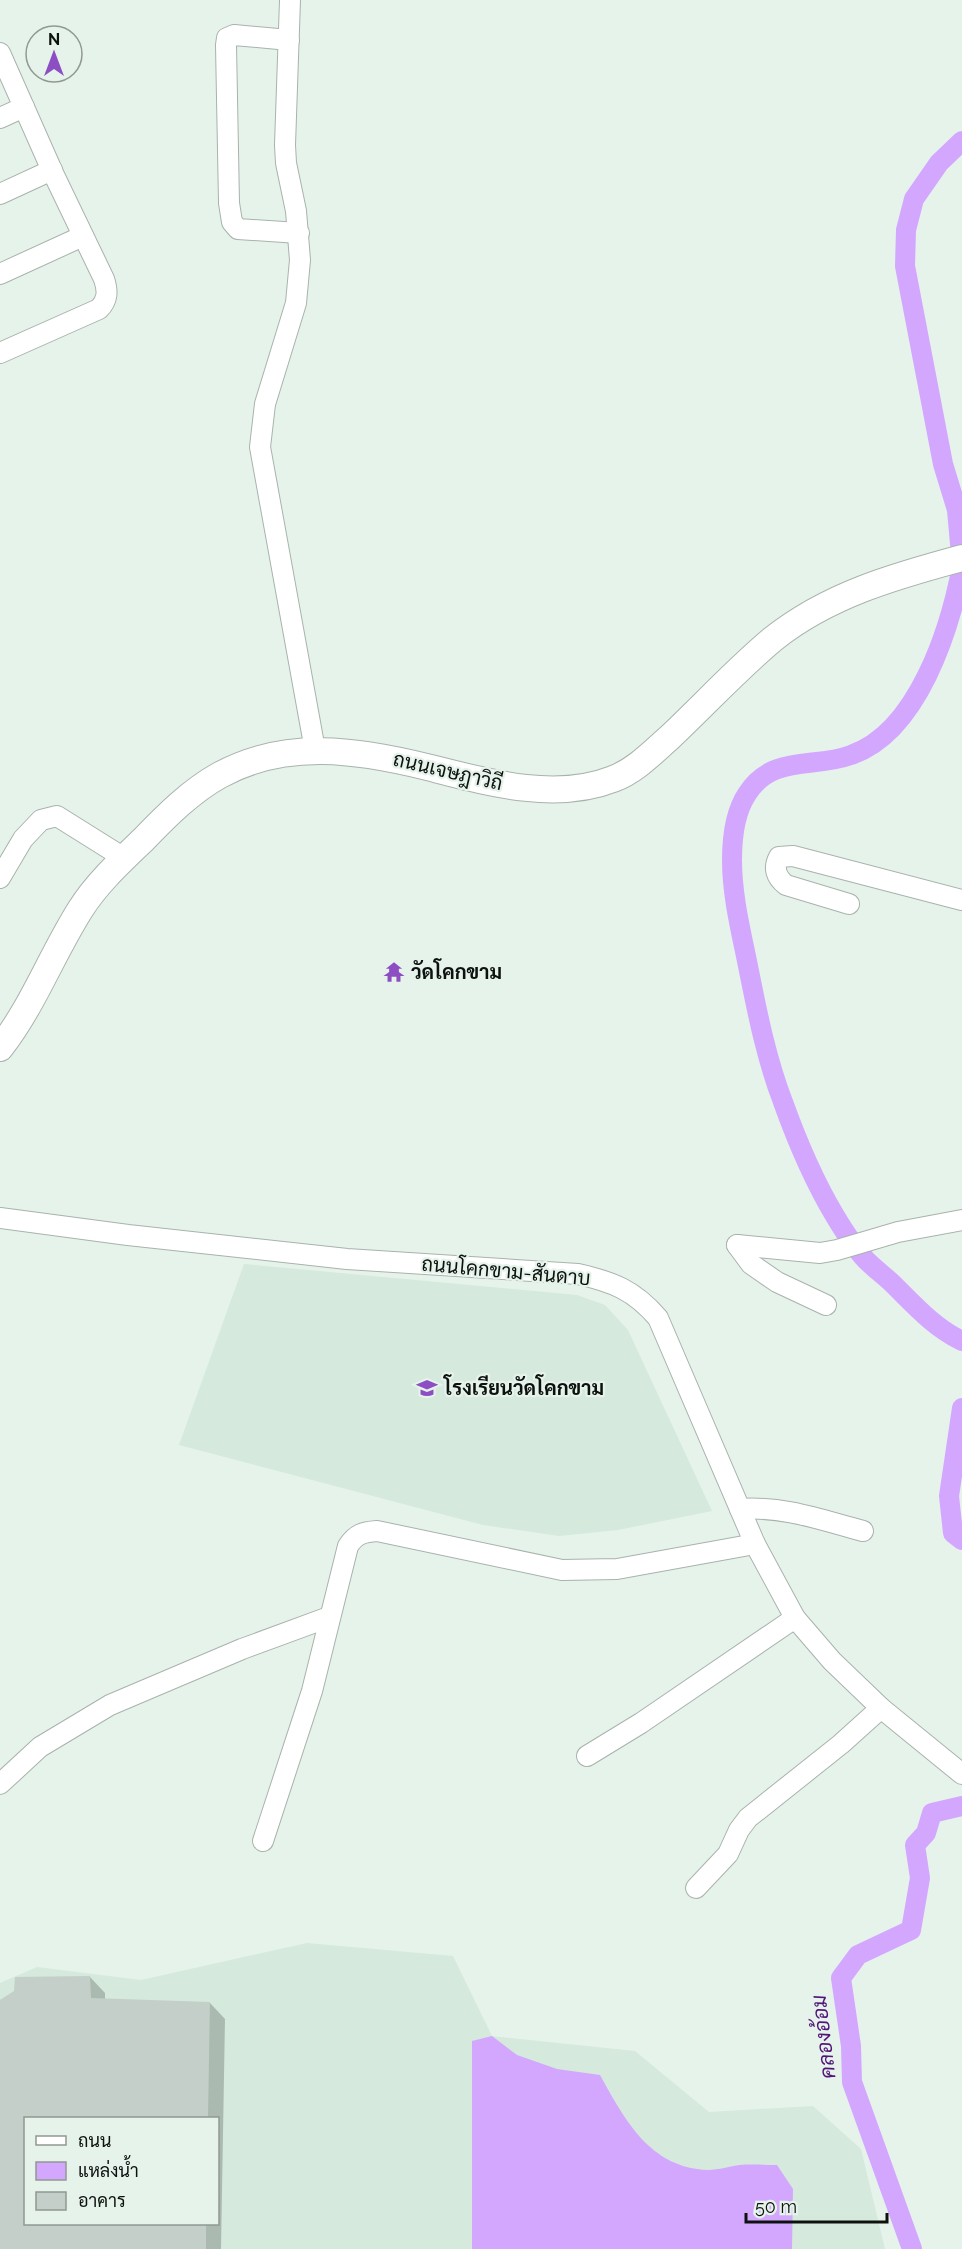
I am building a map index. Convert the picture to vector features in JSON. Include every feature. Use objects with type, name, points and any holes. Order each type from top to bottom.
[{"type":"street","points":[[290,0],[285,145],[286,163],[300,233],[300,260],[296,303],[265,404],[260,447],[315,750]]},
{"type":"street","points":[[288,40],[234,35],[227,38],[229,203],[232,222],[238,229],[300,233]]},
{"type":"street","points":[[0,53],[52,170],[105,279],[107,295],[105,303],[99,309],[0,353]]},
{"type":"street","points":[[0,118],[24,107]]},
{"type":"street","points":[[0,194],[52,170]]},
{"type":"street","points":[[0,274],[83,236]]},
{"type":"street","name":"ถนนเจษฎาวิถี","points":[[0,1048],[18,1025],[80,909],[124,858],[185,799],[220,775],[257,760],[315,750],[334,750],[380,756],[460,776],[518,786],[564,790],[589,788],[618,778],[646,759],[772,640],[803,617],[861,589],[903,574],[962,558]]},
{"type":"street","points":[[0,878],[23,838],[41,820],[57,816],[124,858]]},
{"type":"street","points":[[849,904],[786,885],[779,879],[776,871],[779,857],[793,856],[962,900]]},
{"type":"street","name":"ถนนโคกขาม-สันดาบ","points":[[0,1218],[359,1260],[578,1274],[603,1279],[635,1295],[658,1318],[755,1544],[795,1618],[832,1661],[881,1708],[962,1774]]},
{"type":"street","points":[[826,1305],[777,1282],[752,1264],[736,1245],[820,1253],[898,1232],[962,1220]]},
{"type":"street","points":[[740,1509],[788,1510],[863,1531]]},
{"type":"street","points":[[264,1841],[312,1691],[348,1546],[354,1537],[363,1532],[377,1531],[562,1570],[617,1569],[755,1544]]},
{"type":"street","points":[[0,1784],[40,1747],[110,1705],[242,1649],[329,1617]]},
{"type":"street","points":[[587,1756],[641,1723],[795,1618]]},
{"type":"street","points":[[696,1888],[728,1854],[739,1830],[748,1818],[841,1744],[881,1708]]},
{"type":"shaded area","name":"โรงเรียนวัดโคกขาม","points":[[244,1264],[577,1295],[605,1305],[628,1330],[712,1511],[618,1530],[559,1536],[483,1525],[179,1445]]},
{"type":"shaded area","points":[[307,1943],[453,1956],[492,2036],[635,2051],[709,2112],[813,2106],[861,2149],[885,2249],[0,2249],[0,1983],[37,1967],[141,1980]]},
{"type":"water","points":[[492,2036],[517,2055],[557,2069],[600,2075],[619,2109],[642,2139],[670,2161],[708,2170],[740,2165],[777,2165],[793,2189],[792,2249],[472,2249],[472,2041]]},
{"type":"building","points":[[90,1976],[91,1998],[210,2002],[208,2117],[24,2117],[24,2225],[206,2225],[206,2249],[0,2249],[0,2000],[14,1991],[15,1977]]},
{"type":"waterway","points":[[962,141],[939,163],[914,199],[906,230],[905,266],[943,464],[957,510],[962,566]]},
{"type":"waterway","points":[[962,566],[949,619],[927,676],[895,725],[875,743],[851,755],[781,768],[757,781],[743,801],[737,817],[732,860],[737,913],[767,1051],[788,1117],[813,1175],[838,1222],[866,1260],[926,1316],[943,1330],[962,1341]]},
{"type":"waterway","points":[[962,1408],[949,1496],[953,1533],[962,1540]]},
{"type":"waterway","name":"คลองอ้อม","points":[[912,2249],[852,2082],[851,2046],[841,1978],[858,1955],[911,1930],[920,1878],[915,1845],[926,1833],[932,1813],[962,1806]]},
{"type":"place","name":"วัดโคกขาม","points":[[394,972]]},
{"type":"place","name":"โรงเรียนวัดโคกขาม","points":[[427,1388]]}]
